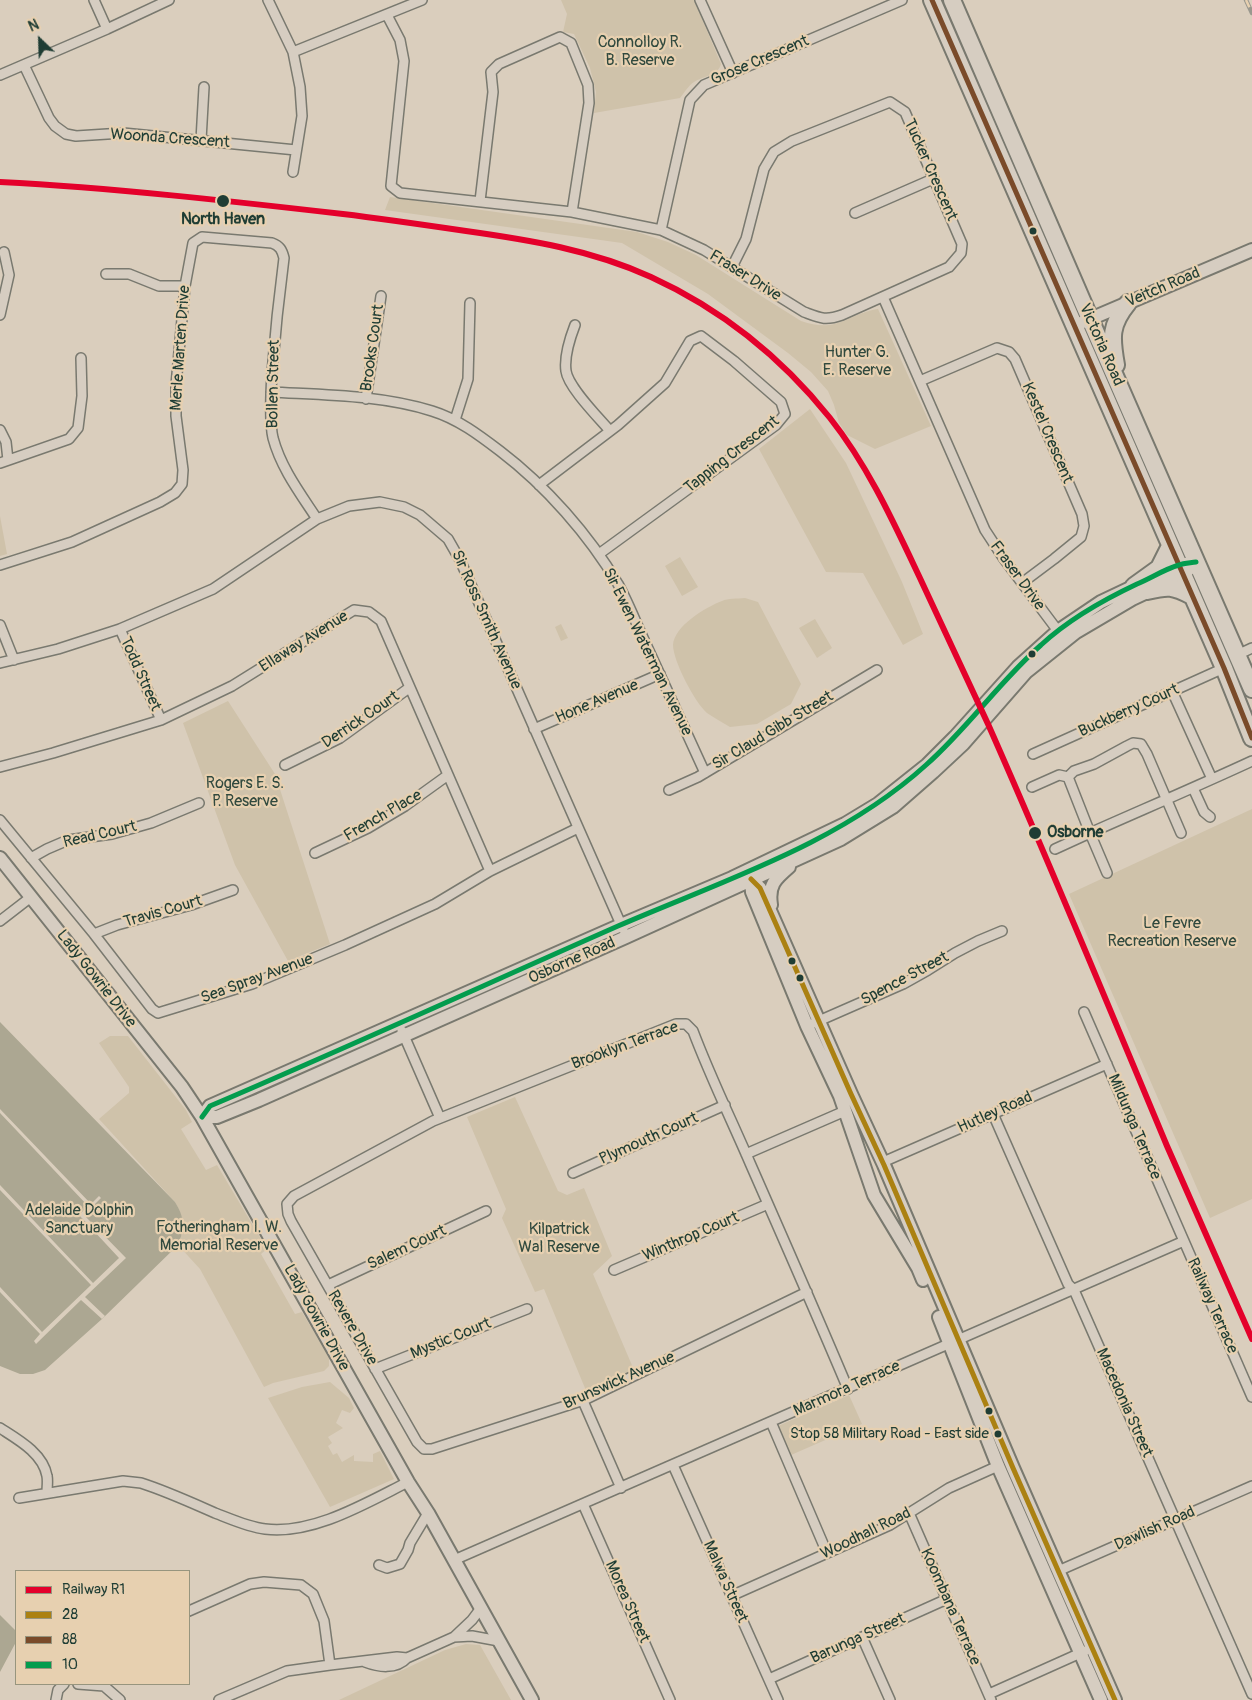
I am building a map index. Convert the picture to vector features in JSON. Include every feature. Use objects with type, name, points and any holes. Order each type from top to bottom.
[{"type":"highway","name":"Victoria Road","points":[[932,0],[1224,668],[1252,738]]},
{"type":"highway","name":"Victoria Road","points":[[952,0],[1196,562],[1244,652],[1252,689]]},
{"type":"highway","points":[[1119,385],[1112,341],[1113,331],[1118,315],[1128,303]]},
{"type":"highway","points":[[1140,588],[1159,568],[1170,546]]},
{"type":"highway","points":[[1140,588],[1172,588],[1192,596]]},
{"type":"street","points":[[94,0],[107,29]]},
{"type":"street","points":[[0,75],[170,0]]},
{"type":"street","points":[[268,0],[293,52],[300,87],[302,116],[293,172]]},
{"type":"street","points":[[293,52],[422,0]]},
{"type":"street","points":[[700,0],[733,73]]},
{"type":"street","name":"Grose Crescent","points":[[661,230],[690,100],[704,85],[902,0]]},
{"type":"street","name":"Fraser Drive","points":[[387,15],[400,40],[404,61],[391,186],[400,193],[572,212],[661,230],[704,250],[804,312],[822,319],[842,315],[883,297],[985,530],[1061,636]]},
{"type":"street","points":[[480,201],[493,92],[491,72],[499,64],[560,37],[571,43],[588,85],[588,104],[572,212]]},
{"type":"street","name":"Woonda Crescent","points":[[24,66],[49,118],[55,126],[66,134],[91,136],[123,133],[296,150]]},
{"type":"street","points":[[201,140],[204,87]]},
{"type":"street","name":"Tucker Crescent","points":[[732,267],[746,239],[764,169],[774,152],[792,141],[890,102],[904,112],[962,244],[961,253],[949,267],[883,297]]},
{"type":"street","points":[[856,213],[933,179]]},
{"type":"street","name":"Merle Marten Drive","points":[[0,565],[81,538],[175,494],[182,484],[183,470],[176,416],[176,385],[185,286],[193,243],[202,237],[272,243]]},
{"type":"street","name":"Bollen Street","points":[[272,243],[281,249],[284,258],[276,318],[271,392],[273,436],[282,463],[293,484],[317,519]]},
{"type":"street","name":"Veitch Road","points":[[1074,326],[1252,250]]},
{"type":"street","points":[[0,315],[9,275],[4,252]]},
{"type":"street","points":[[106,274],[129,274],[159,286],[185,286]]},
{"type":"street","name":"Brooks Court","points":[[366,399],[381,296]]},
{"type":"street","points":[[455,420],[468,380],[470,303]]},
{"type":"street","points":[[575,325],[568,344],[566,371],[572,386],[610,431]]},
{"type":"street","name":"Tapping Crescent","points":[[539,485],[610,431],[665,383],[690,341],[701,336],[781,402],[785,414],[776,425],[599,554]]},
{"type":"street","name":"Kestel Crescent","points":[[920,381],[997,348],[1009,352],[1015,359],[1082,514],[1084,526],[1080,537],[1022,583]]},
{"type":"street","points":[[0,430],[6,442],[4,461],[69,439],[78,428],[82,396],[81,358]]},
{"type":"street","name":"Sir Ewen Waterman Avenue","points":[[271,392],[324,395],[408,405],[455,420],[510,458],[539,485],[581,530],[599,554],[618,585],[705,773]]},
{"type":"street","name":"Sir Ross Smith Avenue","points":[[0,663],[58,649],[120,629],[213,589],[317,519],[349,506],[380,502],[404,507],[420,515],[448,539],[460,560],[626,937]]},
{"type":"street","name":"Osborne Road","points":[[202,1117],[217,1117],[626,937],[732,883],[762,864],[845,824],[898,790],[948,744],[1018,667],[1061,636],[1105,613],[1140,588],[1196,562]]},
{"type":"street","name":"Ellaway Avenue","points":[[0,767],[54,753],[161,720],[232,686],[354,610],[369,612],[380,621],[490,871]]},
{"type":"street","points":[[0,625],[14,660]]},
{"type":"street","name":"Todd Street","points":[[120,629],[161,720]]},
{"type":"street","name":"Osborne Road","points":[[751,880],[841,839],[893,807],[962,744],[1061,636]]},
{"type":"street","name":"Buckberry Court","points":[[1033,754],[1224,668]]},
{"type":"street","name":"Sir Claud Gibb Street","points":[[669,790],[705,773],[877,670]]},
{"type":"street","name":"Hone Avenue","points":[[534,729],[660,674]]},
{"type":"street","name":"Derrick Court","points":[[285,765],[340,738],[409,688]]},
{"type":"street","points":[[1172,691],[1212,779]]},
{"type":"street","points":[[1068,778],[1074,771],[1094,764],[1127,746],[1137,743],[1141,744],[1181,833]]},
{"type":"street","points":[[1055,848],[1252,761]]},
{"type":"street","name":"French Place","points":[[315,853],[368,828],[405,806],[448,775]]},
{"type":"street","points":[[1032,787],[1059,775],[1068,778],[1107,873]]},
{"type":"street","points":[[1193,788],[1204,812],[1210,817]]},
{"type":"street","points":[[878,804],[893,807],[898,790]]},
{"type":"street","name":"Read Court","points":[[31,858],[68,840],[112,834],[151,823],[199,804]]},
{"type":"street","name":"Sea Spray Avenue","points":[[0,820],[94,934],[152,1009],[158,1013],[252,984],[345,945],[435,904],[490,871],[578,828]]},
{"type":"street","name":"Lady Gowrie Drive","points":[[0,858],[182,1087],[202,1117],[408,1482],[428,1513],[532,1700]]},
{"type":"street","points":[[796,860],[776,879],[771,888],[768,917],[807,1026],[840,1096],[874,1195],[918,1268],[954,1342],[1058,1571],[1086,1650],[1101,1700]]},
{"type":"street","points":[[762,864],[751,880],[752,892],[768,917],[819,1021],[882,1162],[954,1342],[998,1466],[1086,1650],[1115,1700]]},
{"type":"street","points":[[732,883],[751,880]]},
{"type":"street","points":[[732,883],[768,917]]},
{"type":"street","name":"Osborne Road","points":[[202,1117],[210,1106],[621,925],[732,883]]},
{"type":"street","name":"Travis Court","points":[[94,934],[117,925],[191,905],[233,890]]},
{"type":"street","points":[[0,921],[31,896]]},
{"type":"street","name":"Spence Street","points":[[807,1026],[903,984],[955,953],[1002,931]]},
{"type":"street","name":"Mildunga Terrace","points":[[1084,1012],[1184,1242]]},
{"type":"street","name":"Brooklyn Terrace","points":[[287,1204],[294,1196],[440,1118],[682,1023],[686,1024],[693,1031],[848,1388]]},
{"type":"street","points":[[398,1024],[440,1118]]},
{"type":"street","name":"Hutley Road","points":[[882,1162],[1107,1064]]},
{"type":"street","name":"Plymouth Court","points":[[573,1173],[725,1105]]},
{"type":"street","points":[[746,1154],[845,1110]]},
{"type":"street","name":"Macedonia Street","points":[[993,1114],[1068,1284],[1074,1290],[1252,1694]]},
{"type":"street","name":"Revere Drive","points":[[287,1204],[288,1214],[417,1442],[424,1448]]},
{"type":"street","name":"Winthrop Court","points":[[614,1270],[768,1204]]},
{"type":"street","name":"Salem Court","points":[[328,1285],[486,1211]]},
{"type":"street","name":"Marmora Terrace","points":[[454,1560],[1184,1242]]},
{"type":"street","name":"Railway Terrace","points":[[1184,1242],[1252,1397]]},
{"type":"street","name":"Brunswick Avenue","points":[[424,1448],[432,1449],[583,1400],[807,1292]]},
{"type":"street","name":"Mystic Court","points":[[376,1369],[527,1309]]},
{"type":"street","points":[[583,1400],[621,1488]]},
{"type":"street","points":[[771,1422],[827,1554]]},
{"type":"street","points":[[0,1428],[25,1445],[42,1464],[47,1475],[47,1492]]},
{"type":"street","name":"Malwa Street","points":[[673,1465],[778,1700]]},
{"type":"street","name":"Woodhall Road","points":[[731,1596],[890,1525],[949,1488],[998,1466]]},
{"type":"street","points":[[19,1498],[47,1492],[76,1490],[123,1482],[141,1483],[239,1522],[265,1529],[281,1530],[295,1529],[319,1523],[408,1482]]},
{"type":"street","name":"Dawlish Road","points":[[1058,1571],[1252,1486]]},
{"type":"street","name":"Morea Street","points":[[583,1504],[670,1700]]},
{"type":"street","points":[[379,1565],[387,1568],[400,1564],[428,1513]]},
{"type":"street","name":"Koombana Terrace","points":[[909,1514],[990,1697]]},
{"type":"street","points":[[190,1610],[250,1584],[264,1582],[301,1585],[313,1594],[324,1621],[330,1665]]},
{"type":"street","name":"Barunga Street","points":[[769,1679],[947,1599]]},
{"type":"street","points":[[220,1700],[287,1671],[390,1658],[406,1658],[454,1637],[472,1620],[481,1608]]},
{"type":"street","points":[[454,1637],[472,1636],[499,1641]]},
{"type":"street","points":[[862,1637],[890,1700]]},
{"type":"street","points":[[990,1697],[1086,1650]]},
{"type":"street","points":[[56,1700],[58,1690],[63,1685]]},
{"type":"street","points":[[104,1685],[120,1700]]},
{"type":"green space","name":"Connolloy R. B. Reserve","points":[[561,0],[694,0],[721,64],[717,71],[688,87],[680,98],[594,113],[596,92],[590,68],[574,34],[563,32],[567,14]]},
{"type":"green space","name":"Hunter G. E. Reserve","points":[[390,197],[637,232],[668,242],[696,255],[801,321],[814,324],[833,324],[867,311],[878,309],[931,426],[875,449],[847,435],[839,423],[828,391],[811,372],[708,294],[622,243],[385,210]]},
{"type":"green space","points":[[810,409],[846,463],[902,582],[923,634],[903,645],[863,573],[826,572],[759,449]]},
{"type":"green space","points":[[0,516],[7,554],[0,556]]},
{"type":"green space","points":[[680,557],[698,587],[682,596],[665,566]]},
{"type":"green space","points":[[745,598],[758,602],[801,684],[791,704],[757,724],[730,727],[702,708],[681,671],[673,645],[679,631],[692,618],[724,600]]},
{"type":"green space","points":[[815,619],[832,648],[817,658],[799,628]]},
{"type":"green space","points":[[561,624],[568,638],[561,641],[555,627]]},
{"type":"green space","name":"Rogers E. S. P. Reserve","points":[[228,701],[275,774],[330,944],[288,961],[235,865],[183,723]]},
{"type":"green space","name":"Le Fevre Recreation Reserve","points":[[1252,809],[1252,1199],[1210,1218],[1069,894]]},
{"type":"green space","name":"Fotheringham I. W. Memorial Reserve","points":[[110,1036],[128,1036],[186,1110],[192,1122],[181,1129],[206,1170],[217,1165],[267,1249],[261,1254],[295,1314],[302,1312],[329,1357],[329,1366],[324,1371],[273,1383],[264,1387],[200,1269],[178,1245],[182,1233],[182,1223],[175,1202],[99,1119],[129,1093],[129,1087],[99,1043]]},
{"type":"green space","name":"Kilpatrick Wal Reserve","points":[[515,1097],[558,1191],[567,1195],[584,1188],[612,1256],[593,1274],[634,1370],[587,1393],[544,1289],[535,1292],[502,1218],[506,1209],[467,1117]]},
{"type":"green space","points":[[330,1382],[349,1398],[354,1408],[350,1413],[342,1410],[336,1423],[343,1428],[328,1437],[332,1443],[328,1446],[333,1455],[337,1453],[342,1462],[354,1455],[354,1461],[373,1462],[373,1454],[380,1451],[394,1479],[330,1507],[268,1398],[302,1387]]},
{"type":"green space","points":[[849,1395],[862,1424],[791,1455],[778,1426]]},
{"type":"green space","points":[[466,1644],[480,1645],[511,1700],[339,1700],[445,1650]]},
{"type":"shaded area","name":"Adelaide Dolphin Sanctuary","points":[[0,1022],[175,1202],[181,1213],[183,1223],[178,1245],[102,1319],[45,1370],[33,1374],[20,1374],[0,1366]]},
{"type":"shaded area","points":[[0,1615],[15,1630],[15,1644],[0,1672]]},
{"type":"pier","points":[[0,1109],[91,1204],[99,1196],[101,1198],[84,1215],[126,1258],[85,1297],[105,1316],[102,1319],[81,1300],[36,1344],[34,1341],[40,1334],[0,1292],[0,1287],[42,1332],[91,1285],[0,1190],[0,1185],[93,1283],[119,1258],[79,1215],[88,1206],[0,1113]]},
{"type":"railway","points":[[1246,0],[1252,13]]},
{"type":"rail line","name":"R1","points":[[0,182],[129,191],[343,214],[490,234],[560,247],[629,268],[677,290],[726,320],[771,355],[811,396],[844,436],[879,494],[1011,777],[1167,1146],[1252,1339]]},
{"type":"transit line","name":"88","points":[[932,0],[1224,668],[1252,738]]},
{"type":"transit line","name":"10","points":[[202,1117],[210,1106],[618,926],[739,876],[818,839],[892,793],[926,765],[956,736],[1026,659],[1063,627],[1099,603],[1124,590],[1163,571],[1196,562]]},
{"type":"transit line","name":"28","points":[[751,879],[760,888],[884,1165],[1013,1468],[1115,1700]]},
{"type":"place","name":"North Haven","points":[[223,201]]},
{"type":"place","name":"Osborne","points":[[1035,833]]},
{"type":"place","name":"Stop 58 Military Road - East side","points":[[998,1434]]}]
